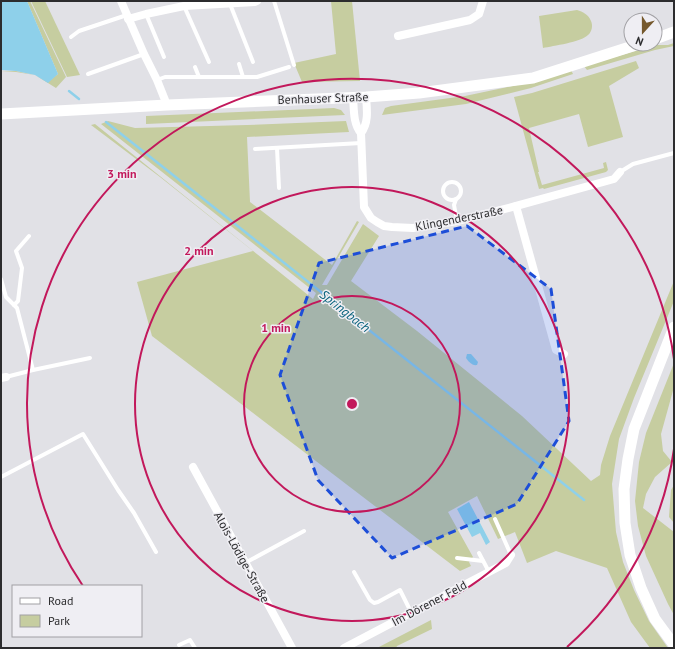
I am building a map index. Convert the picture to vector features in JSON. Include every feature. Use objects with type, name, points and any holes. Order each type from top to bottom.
[{"type":"main road","points":[[663,35],[674,32]]},
{"type":"main road","name":"Benhauser Straße","points":[[1,114],[167,105],[366,97],[419,93],[533,78],[623,49]]},
{"type":"main road","points":[[674,327],[634,429],[624,489],[625,523],[630,555],[641,588],[655,619],[674,646]]},
{"type":"street","points":[[121,1],[167,105]]},
{"type":"street","points":[[127,17],[184,6],[257,1]]},
{"type":"street","points":[[398,36],[470,20],[479,14],[483,1]]},
{"type":"street","name":"Klingenderstraße","points":[[353,97],[354,117],[357,129],[361,133]]},
{"type":"street","name":"Klingenderstraße","points":[[366,97],[367,117],[364,129],[361,133],[360,143],[364,207],[371,218],[384,226],[405,228],[457,221],[614,179],[620,172]]},
{"type":"street","name":"Klingenderstraße","points":[[516,206],[556,350],[564,354]]},
{"type":"street","name":"Alois-Lödige-Straße","points":[[192,467],[292,648]]},
{"type":"street","name":"Im Dörener Feld","points":[[344,648],[506,563],[511,555]]},
{"type":"lane","points":[[274,1],[294,65]]},
{"type":"lane","points":[[230,4],[253,62]]},
{"type":"lane","points":[[184,6],[209,62]]},
{"type":"lane","points":[[146,14],[164,57]]},
{"type":"lane","points":[[71,37],[79,31],[127,17]]},
{"type":"lane","points":[[88,74],[144,54]]},
{"type":"lane","points":[[238,64],[243,77]]},
{"type":"lane","points":[[196,67],[199,77]]},
{"type":"lane","points":[[157,80],[165,77],[257,77],[289,67]]},
{"type":"lane","points":[[255,149],[360,143]]},
{"type":"lane","points":[[277,148],[280,188]]},
{"type":"lane","points":[[620,172],[633,164],[674,153]]},
{"type":"lane","points":[[456,199],[448,199],[443,195],[444,186],[448,182],[454,182],[460,187],[461,192],[454,205],[457,221]]},
{"type":"lane","points":[[14,305],[18,301],[22,268],[16,251],[29,236]]},
{"type":"lane","points":[[1,279],[6,296],[17,308],[33,370]]},
{"type":"lane","points":[[4,378],[33,370],[90,358]]},
{"type":"lane","points":[[1,477],[83,434],[134,513],[156,552]]},
{"type":"lane","points":[[495,519],[511,555]]},
{"type":"lane","points":[[245,563],[304,531]]},
{"type":"lane","points":[[479,553],[489,572]]},
{"type":"lane","points":[[457,558],[483,561]]},
{"type":"lane","points":[[354,572],[370,600],[374,603],[400,590],[411,612]]},
{"type":"lane","points":[[178,646],[190,640],[195,648]]},
{"type":"highlighted area","points":[[467,226],[551,289],[569,421],[517,504],[392,558],[318,480],[280,375],[319,263]]},
{"type":"green space","points":[[27,1],[30,1],[66,77],[56,88],[35,75],[48,82],[58,74]]},
{"type":"green space","points":[[31,1],[45,1],[80,75],[67,77]]},
{"type":"green space","points":[[331,1],[352,1],[360,81],[302,82],[294,63],[336,54]]},
{"type":"green space","points":[[577,10],[585,14],[592,23],[589,34],[573,42],[543,48],[539,16]]},
{"type":"green space","points":[[674,43],[674,46],[663,48],[663,45]]},
{"type":"green space","points":[[632,52],[648,52],[587,70],[584,66]]},
{"type":"green space","points":[[636,61],[639,68],[609,86],[623,137],[588,147],[579,114],[529,128],[542,185],[604,168],[603,163],[606,162],[608,170],[606,172],[544,189],[539,189],[514,97],[532,93]]},
{"type":"green space","points":[[571,70],[573,74],[531,88],[466,104],[382,115],[385,108],[391,106],[465,96],[531,82]]},
{"type":"green space","points":[[1,71],[16,71],[35,75],[16,72]]},
{"type":"green space","points":[[334,108],[341,110],[345,115],[146,124],[146,116]]},
{"type":"green space","points":[[108,121],[135,128],[346,121],[349,132],[247,137],[250,202],[332,265],[357,221],[359,222],[322,285],[327,285],[363,224],[379,236],[351,281],[417,331],[522,416],[591,481],[600,475],[601,465],[610,436],[674,281],[674,301],[634,398],[619,439],[612,484],[616,532],[623,562],[634,590],[649,621],[668,648],[650,648],[631,622],[607,568],[556,551],[527,563],[515,532],[498,539],[477,496],[448,512],[473,557],[469,562],[471,566],[460,571],[152,336],[137,282],[253,251],[160,177],[91,125],[95,124],[313,299],[316,293],[101,124]]},
{"type":"green space","points":[[674,363],[674,387],[661,434],[663,451],[672,462],[655,477],[646,494],[643,508],[674,532],[674,615],[646,556],[638,526],[635,501],[639,462],[646,433]]},
{"type":"green space","points":[[674,485],[674,523],[669,517],[671,490]]},
{"type":"green space","points":[[431,620],[432,629],[397,646],[396,648],[377,648]]},
{"type":"water","points":[[1,1],[27,1],[58,74],[48,83],[35,75],[1,70]]},
{"type":"water","points":[[467,354],[471,354],[478,362],[477,365],[472,364],[466,358]]},
{"type":"water","points":[[469,502],[490,542],[486,545],[480,533],[472,537],[457,509]]},
{"type":"waterway","name":"Springbach","points":[[69,91],[79,99]]},
{"type":"waterway","name":"Springbach","points":[[106,122],[584,500]]}]
